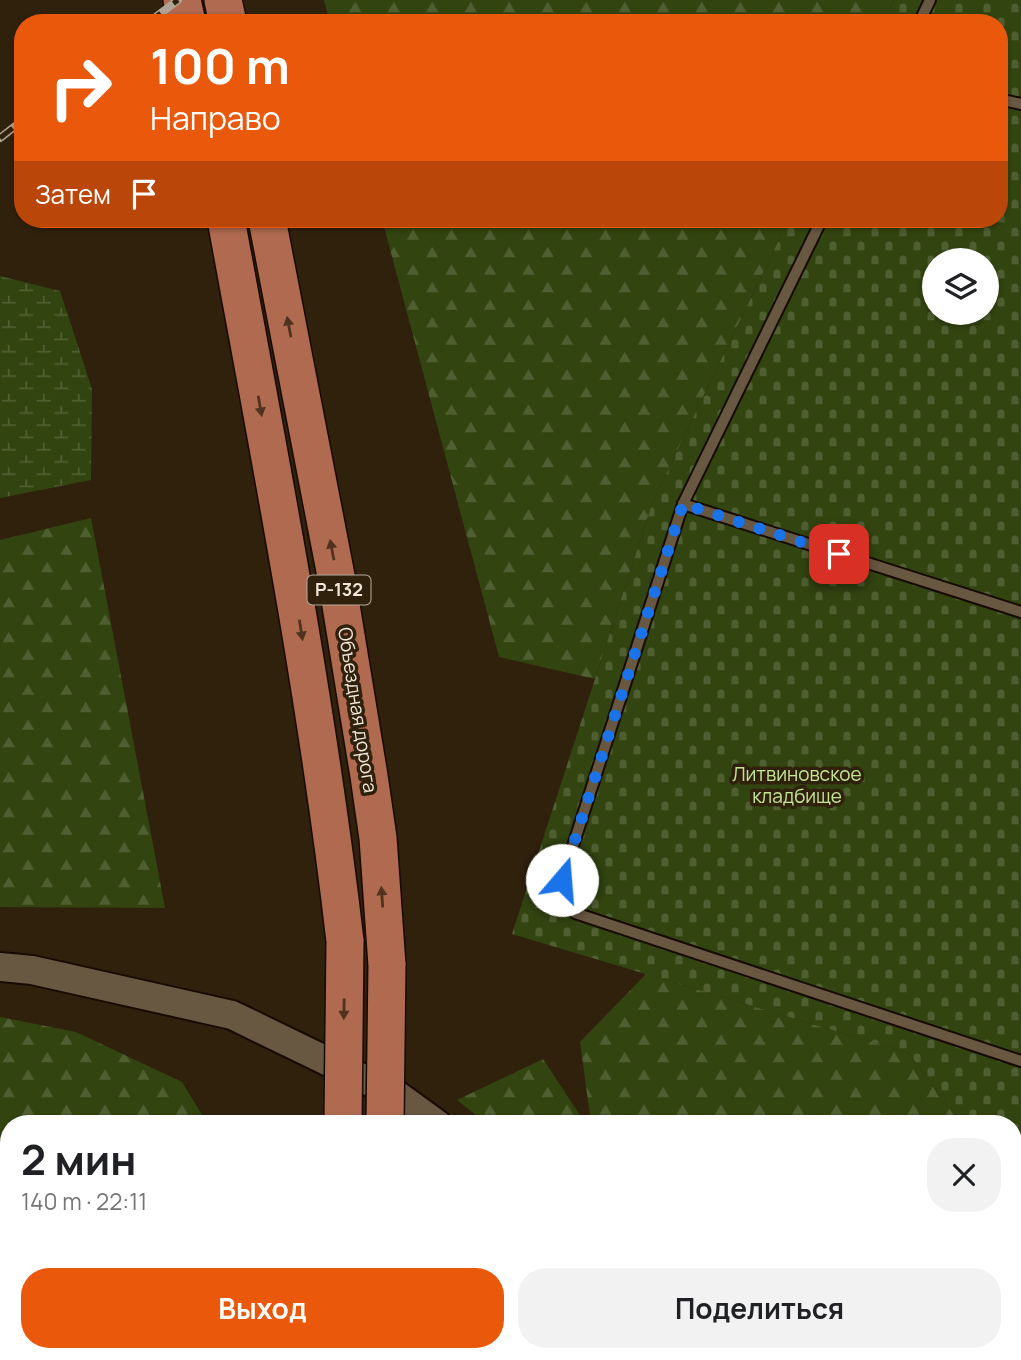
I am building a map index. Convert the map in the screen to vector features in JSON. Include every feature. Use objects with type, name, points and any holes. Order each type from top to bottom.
[{"type":"highway","name":"Р-132","points":[[228,228],[298,611],[331,817],[345,941],[343,1115]]},
{"type":"highway","name":"Объездная дорога","points":[[269,228],[335,567],[378,838],[387,965],[385,1115]]},
{"type":"street","points":[[0,967],[32,970],[232,1015],[397,1094],[426,1115]]},
{"type":"lane","points":[[818,228],[683,504],[562,880],[575,913],[1021,1061]]},
{"type":"lane","points":[[683,504],[1021,612]]},
{"type":"green space","points":[[324,0],[894,0],[887,14],[328,14]]},
{"type":"green space","name":"Литвиновское кладбище","points":[[894,0],[1021,0],[1021,1115],[954,1115],[909,1053],[512,934],[653,501],[785,228],[1008,228],[1008,14],[887,14]]},
{"type":"green space","points":[[384,228],[785,228],[653,501],[595,679],[499,657]]},
{"type":"green space","points":[[0,276],[60,291],[92,389],[91,480],[0,498]]},
{"type":"green space","points":[[91,518],[165,908],[0,907],[0,540]]},
{"type":"green space","points":[[646,974],[909,1053],[954,1115],[590,1115],[580,1042]]},
{"type":"green space","points":[[0,1017],[76,1032],[182,1082],[202,1115],[0,1115]]},
{"type":"green space","points":[[543,1059],[580,1115],[476,1115],[457,1100]]},
{"type":"railway","points":[[160,14],[178,0]]},
{"type":"railway","points":[[0,138],[14,127]]},
{"type":"route","points":[[562,880],[683,504],[839,554]]}]
